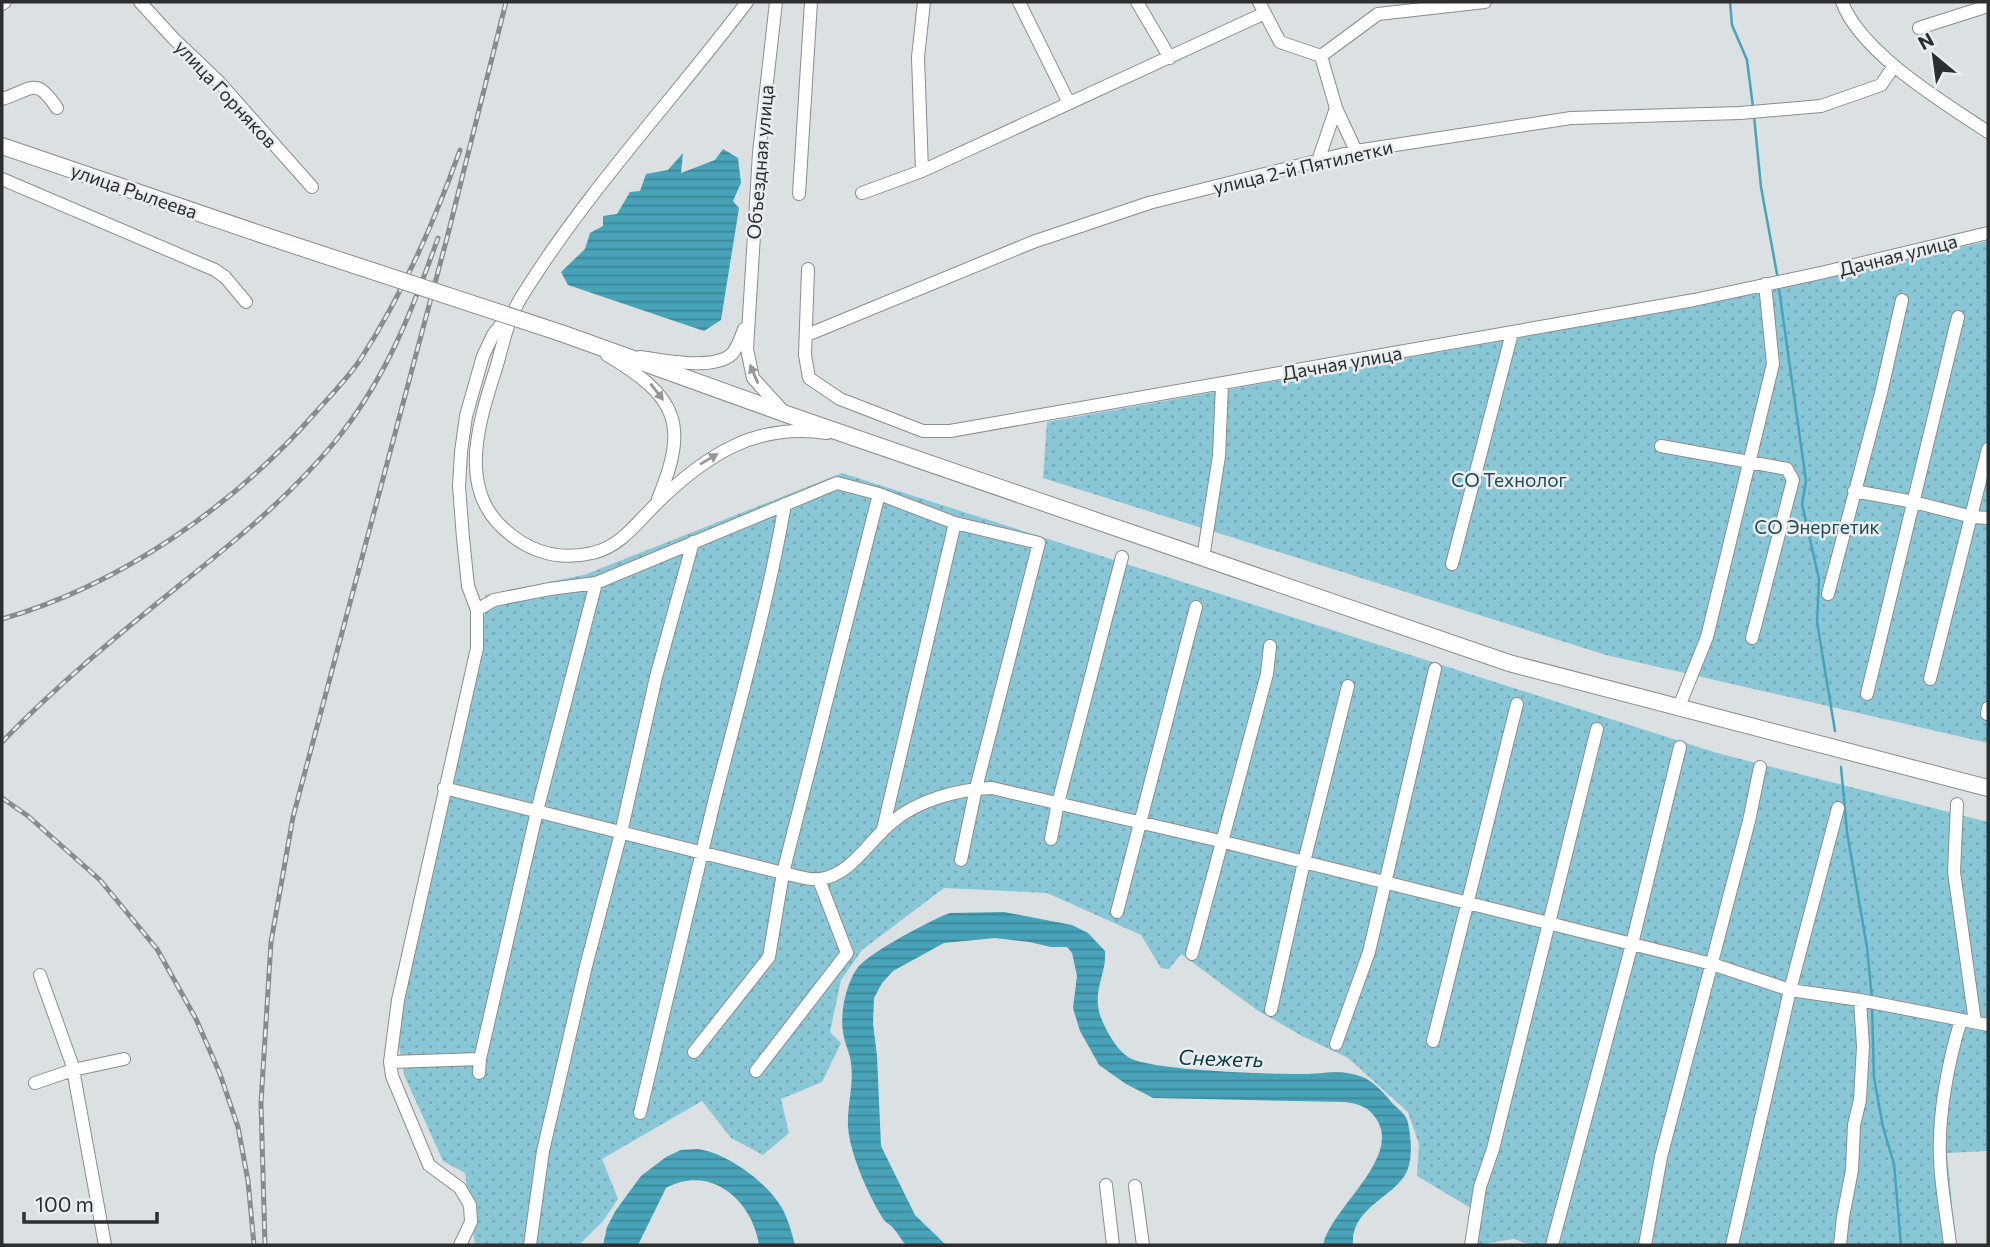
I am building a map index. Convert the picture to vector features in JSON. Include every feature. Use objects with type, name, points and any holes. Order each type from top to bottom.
[{"type":"main road","name":"улица Рылеева","points":[[2,146],[561,332],[786,414],[1508,663],[1988,788]]},
{"type":"street","name":"улица Горняков","points":[[140,2],[218,81],[312,187]]},
{"type":"street","points":[[460,1245],[471,1222],[470,1205],[460,1188],[429,1165],[392,1076],[390,1062],[398,1000],[477,648],[477,610],[468,586],[458,486],[466,416],[483,356],[493,335],[594,193],[747,2]]},
{"type":"street","name":"Объездная улица","points":[[776,2],[759,153],[747,349],[753,378],[786,414]]},
{"type":"street","points":[[799,194],[811,2]]},
{"type":"street","points":[[922,171],[918,57],[924,2]]},
{"type":"street","points":[[1019,2],[1069,103]]},
{"type":"street","points":[[1137,2],[1170,58]]},
{"type":"street","points":[[1321,56],[1377,8],[1485,2]]},
{"type":"street","points":[[1842,2],[1848,19],[1894,66],[1925,91],[1988,132]]},
{"type":"street","points":[[1919,28],[1988,6]]},
{"type":"street","points":[[862,193],[922,171],[1170,58],[1262,7],[1280,42],[1321,56]]},
{"type":"street","points":[[1321,56],[1336,108],[1356,151]]},
{"type":"street","name":"улица 2-й Пятилетки","points":[[807,335],[1033,242],[1149,203],[1356,151],[1571,118],[1740,113],[1821,106],[1881,85],[1894,66]]},
{"type":"street","points":[[2,99],[27,88],[37,88],[46,92],[57,108]]},
{"type":"street","points":[[1318,161],[1336,108]]},
{"type":"street","points":[[2,179],[215,270],[246,302]]},
{"type":"street","name":"Дачная улица","points":[[808,269],[805,355],[810,378],[840,399],[923,431],[950,431],[1681,302],[1825,272],[1988,233]]},
{"type":"street","points":[[1678,709],[1707,637],[1773,364],[1765,284]]},
{"type":"street","points":[[520,298],[481,418],[476,462],[479,490],[492,517],[518,541],[533,550],[575,556],[595,552],[613,544],[631,531],[699,465],[738,442],[795,430],[824,432],[862,440]]},
{"type":"street","points":[[1828,594],[1902,299]]},
{"type":"street","points":[[1867,694],[1958,317]]},
{"type":"street","points":[[626,356],[705,363],[720,360],[731,354],[738,345],[747,322]]},
{"type":"street","points":[[1452,564],[1512,333]]},
{"type":"street","points":[[582,340],[652,384],[669,410],[675,437],[674,455],[657,503]]},
{"type":"street","points":[[1203,558],[1219,456],[1222,385]]},
{"type":"street","points":[[1661,446],[1787,469],[1793,480],[1752,638]]},
{"type":"street","points":[[1930,679],[1988,449]]},
{"type":"street","points":[[477,610],[494,600],[596,583],[837,483],[879,494],[955,523],[1039,543],[976,788],[961,860]]},
{"type":"street","points":[[1854,491],[1914,502],[1972,517],[1988,518]]},
{"type":"street","points":[[694,1052],[769,957],[783,873],[879,494]]},
{"type":"street","points":[[640,1113],[701,853],[778,547],[785,504]]},
{"type":"street","points":[[882,832],[955,523]]},
{"type":"street","points":[[530,1245],[543,1151],[586,966],[621,833],[656,677],[693,542]]},
{"type":"street","points":[[1051,839],[1122,556]]},
{"type":"street","points":[[479,1073],[537,811],[596,583]]},
{"type":"street","points":[[1116,912],[1196,607]]},
{"type":"street","points":[[1192,954],[1213,867],[1267,674],[1270,646]]},
{"type":"street","points":[[1336,1044],[1369,952],[1435,669]]},
{"type":"street","points":[[1271,1010],[1304,862],[1348,687]]},
{"type":"street","points":[[1433,1041],[1517,704]]},
{"type":"street","points":[[1471,1245],[1480,1187],[1493,1149],[1597,729]]},
{"type":"street","points":[[1552,1245],[1632,944],[1680,747]]},
{"type":"street","points":[[1645,1245],[1661,1157],[1760,767]]},
{"type":"street","points":[[444,788],[819,880],[836,874],[861,855],[892,821],[929,801],[967,789],[992,788],[1222,841],[1712,964],[1790,990],[1860,1000],[1982,1024],[1954,872],[1957,804]]},
{"type":"street","points":[[1732,1245],[1790,990],[1838,808]]},
{"type":"street","points":[[756,1071],[848,953],[819,880]]},
{"type":"street","points":[[40,975],[73,1070],[105,1245]]},
{"type":"street","points":[[1840,1245],[1852,1170],[1854,1125],[1860,1100],[1863,1046],[1860,1000]]},
{"type":"street","points":[[1950,1245],[1939,1136],[1951,1051],[1961,1020]]},
{"type":"street","points":[[35,1083],[73,1070],[124,1059]]},
{"type":"street","points":[[390,1062],[480,1059]]},
{"type":"street","points":[[1106,1185],[1113,1245]]},
{"type":"street","points":[[1135,1186],[1143,1245]]},
{"type":"green space","points":[[1988,241],[1988,743],[1606,655],[1043,478],[1047,422],[1697,306]]},
{"type":"green space","points":[[842,473],[1717,753],[1988,822],[1988,1151],[1947,1153],[1956,1245],[1531,1245],[1514,1239],[1476,1245],[1479,1213],[1417,1176],[1419,1144],[1408,1112],[1348,1058],[1257,1010],[1181,954],[1169,969],[1161,968],[1141,935],[1047,893],[944,888],[862,950],[841,980],[830,1032],[841,1043],[822,1082],[781,1099],[789,1133],[763,1155],[731,1138],[702,1101],[602,1159],[618,1199],[603,1221],[579,1245],[475,1245],[465,1173],[443,1161],[404,1075],[395,1024],[483,651],[485,595],[584,575]]},
{"type":"shaded area","points":[[723,149],[738,158],[741,183],[733,201],[739,208],[721,320],[704,331],[568,285],[561,272],[585,249],[590,233],[603,226],[603,216],[617,214],[630,192],[640,191],[646,174],[668,170],[683,153],[681,173],[715,160]]},
{"type":"shaded area","points":[[1004,912],[1072,925],[1088,933],[1105,951],[1098,1008],[1112,1040],[1128,1057],[1160,1066],[1212,1071],[1349,1073],[1365,1078],[1380,1089],[1407,1120],[1411,1141],[1410,1160],[1401,1180],[1359,1221],[1354,1232],[1353,1245],[1323,1245],[1338,1215],[1373,1167],[1380,1151],[1382,1135],[1371,1112],[1360,1105],[1345,1102],[1153,1098],[1126,1084],[1099,1065],[1080,1031],[1073,1008],[1077,976],[1072,953],[1067,947],[995,938],[944,943],[893,971],[874,998],[873,1023],[881,1146],[915,1215],[946,1245],[906,1245],[877,1208],[860,1174],[849,1138],[848,1111],[852,1071],[842,1020],[846,993],[852,977],[862,963],[922,926],[950,913]]},
{"type":"shaded area","points":[[697,1149],[733,1162],[757,1179],[776,1198],[790,1226],[795,1245],[759,1245],[748,1214],[738,1201],[727,1191],[699,1180],[666,1188],[638,1245],[603,1245],[607,1227],[616,1210],[641,1176],[666,1157],[681,1150]]},
{"type":"waterway","points":[[1730,2],[1732,25],[1747,60],[1753,107]]},
{"type":"waterway","points":[[1754,116],[1761,187],[1777,274]]},
{"type":"waterway","points":[[1779,289],[1806,481],[1802,504],[1819,579],[1817,622],[1835,731]]},
{"type":"waterway","points":[[1841,767],[1847,832],[1867,947],[1872,999]]},
{"type":"waterway","points":[[1872,1006],[1874,1078],[1883,1127],[1894,1164],[1901,1245]]},
{"type":"railway","points":[[265,1245],[261,1103],[271,942],[293,817],[447,238],[506,2]]},
{"type":"railway","points":[[2,619],[90,585],[173,538],[249,479],[284,446],[350,374],[376,335],[416,258],[460,150]]},
{"type":"railway","points":[[2,742],[89,660],[221,552],[316,464],[351,420],[382,371],[407,320],[438,238]]},
{"type":"railway","points":[[2,798],[28,816],[100,880],[157,949],[196,1019],[220,1074],[238,1127],[248,1181],[254,1245]]},
{"type":"park label","name":"СО Технолог","points":[[1509,480]]},
{"type":"park label","name":"СО Энергетик","points":[[1817,527]]},
{"type":"water label","name":"Снежеть","points":[[1221,1059]]}]
